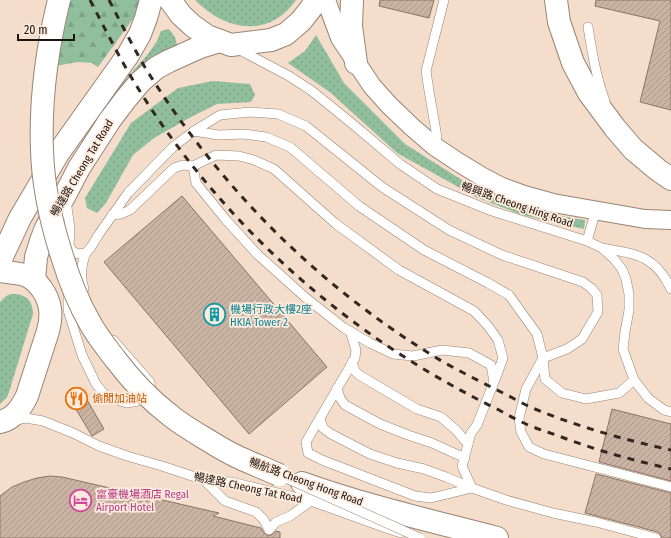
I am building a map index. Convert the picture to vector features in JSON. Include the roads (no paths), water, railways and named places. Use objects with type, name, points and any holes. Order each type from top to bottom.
[{"type":"street","name":"暢航路 Cheong Hong Road","points":[[59,0],[47,60],[43,102],[42,150],[46,192],[54,232],[77,299],[90,324],[125,372],[144,393],[171,416],[204,438],[239,458],[279,475],[335,495],[383,509],[497,538]]},
{"type":"street","points":[[0,261],[20,218],[59,152],[124,61],[140,34],[151,0]]},
{"type":"street","points":[[170,0],[181,15],[193,26],[207,36],[226,43]]},
{"type":"street","name":"暢達路 Cheong Tat Road","points":[[4,421],[16,413],[27,396],[48,331],[50,309],[47,298],[34,280],[36,257],[46,228],[79,168],[121,105],[140,82],[156,68],[200,46],[271,40],[286,34],[301,21],[312,7],[315,0]]},
{"type":"street","points":[[326,0],[340,38],[372,86],[412,127],[434,146],[458,162],[502,187],[553,203],[645,219],[671,220]]},
{"type":"street","points":[[352,0],[351,26],[356,63]]},
{"type":"street","points":[[556,0],[560,22],[573,63],[589,93],[633,149],[671,179]]},
{"type":"street","points":[[0,271],[26,276],[34,280]]},
{"type":"lane","points":[[434,146],[437,136],[428,91],[426,71],[444,0]]},
{"type":"lane","points":[[588,27],[593,60],[601,90],[615,128]]},
{"type":"lane","name":"暢興路 Cheong Hing Road","points":[[226,43],[289,76],[312,91],[400,164],[437,189],[492,211],[587,241],[602,248],[622,269],[626,279],[629,294],[629,310],[623,349],[634,380],[648,398],[664,410],[671,412]]},
{"type":"lane","points":[[93,310],[89,304],[81,282],[82,263],[86,253],[128,193],[174,146],[220,115],[250,112],[278,114],[306,126],[382,187],[449,230],[502,255],[583,282],[591,288],[597,296],[598,312],[582,339],[567,349],[543,358],[526,389],[519,418],[522,432],[529,447],[544,454],[671,487]]},
{"type":"lane","points":[[194,132],[218,135],[244,134],[266,137],[290,148],[359,206],[424,250],[509,295],[537,334],[543,358],[545,379],[562,393],[586,399],[619,394],[634,380]]},
{"type":"lane","points":[[112,215],[121,214],[130,210],[174,168],[183,165],[193,166],[216,155],[239,156],[254,160],[274,169],[336,224],[399,270],[474,311],[488,326],[498,340],[503,358],[477,425],[471,433],[462,466],[472,488]]},
{"type":"lane","points":[[193,166],[196,183],[226,220],[258,255],[306,298],[344,328],[393,354],[413,356],[442,350],[469,353],[491,365],[494,382]]},
{"type":"lane","points":[[65,195],[70,228],[68,310],[82,355],[93,379],[104,394],[113,399],[128,403],[144,400],[151,392],[150,382],[108,334]]},
{"type":"lane","points":[[587,241],[596,210]]},
{"type":"lane","points":[[645,219],[671,226]]},
{"type":"lane","points":[[69,245],[72,251],[78,254],[86,253]]},
{"type":"lane","points":[[602,248],[622,251],[644,257],[656,266],[671,288]]},
{"type":"lane","points":[[350,331],[356,350],[355,358],[306,442],[308,453],[322,460],[415,496],[431,498],[472,488]]},
{"type":"lane","points":[[352,362],[355,371],[359,376],[417,409],[441,417],[457,431],[468,444]]},
{"type":"lane","points":[[337,388],[340,398],[345,405],[380,424],[432,443],[465,458]]},
{"type":"lane","name":"暢達路 Cheong Tat Road","points":[[4,421],[26,418],[43,421],[120,454],[204,480],[231,482],[311,501],[386,528],[421,538]]},
{"type":"lane","points":[[320,419],[323,428],[331,434],[370,454],[398,464],[446,477],[491,496],[521,505],[596,522],[656,538]]},
{"type":"lane","points":[[279,475],[421,538]]},
{"type":"lane","points":[[204,480],[226,501],[256,512],[264,520],[269,530],[276,522],[290,516],[311,501]]},
{"type":"railway","points":[[90,0],[130,75],[160,122],[193,167],[229,209],[268,249],[308,286],[397,352],[444,381],[516,419],[596,449],[671,469]]},
{"type":"railway","points":[[109,0],[146,69],[176,114],[207,156],[278,234],[316,270],[357,303],[400,334],[445,363],[528,406],[585,427],[671,450]]},
{"type":"place","name":"機場行政大樓2座 HKIA Tower 2","points":[[215,315]]},
{"type":"place","name":"偷閒加油站","points":[[77,398]]},
{"type":"place","name":"富豪機場酒店 Regal Airport Hotel","points":[[81,500]]}]
